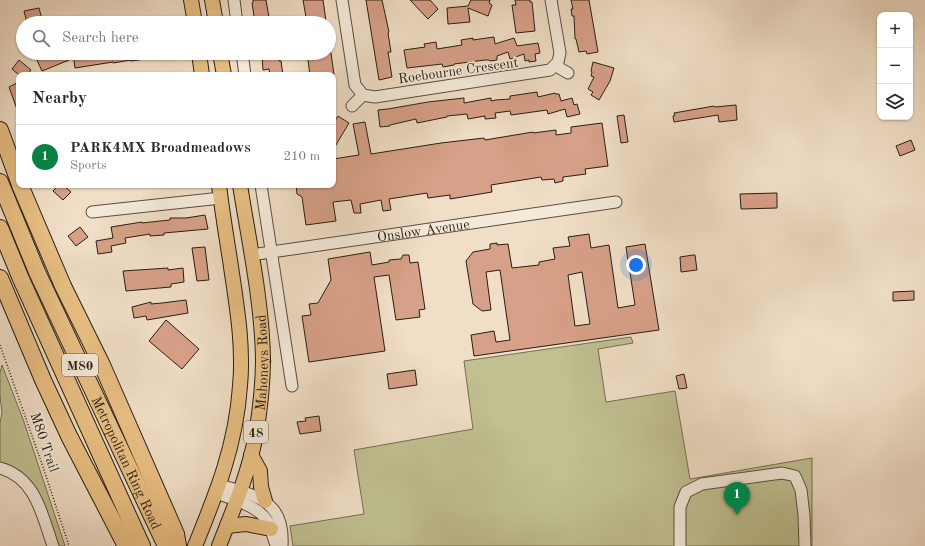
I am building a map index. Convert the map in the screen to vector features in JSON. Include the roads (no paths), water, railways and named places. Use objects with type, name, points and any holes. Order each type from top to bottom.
[{"type":"highway","points":[[0,130],[16,174]]},
{"type":"highway","name":"Metropolitan Ring Road","points":[[0,182],[40,278],[166,546]]},
{"type":"highway","points":[[21,188],[63,286],[102,365],[132,433],[176,534],[178,546]]},
{"type":"highway","name":"Metropolitan Ring Road","points":[[0,228],[21,279],[142,546]]},
{"type":"highway","points":[[0,278],[43,380],[69,436],[126,546]]},
{"type":"main road","points":[[191,0],[194,16]]},
{"type":"main road","points":[[212,0],[215,16]]},
{"type":"main road","points":[[200,60],[202,72]]},
{"type":"main road","points":[[221,60],[223,72]]},
{"type":"main road","name":"Mahoneys Road","points":[[218,546],[238,496],[256,435],[263,359],[260,312],[240,188]]},
{"type":"main road","name":"Mahoneys Road","points":[[197,542],[218,489],[233,437],[241,380],[239,319],[220,192]]},
{"type":"main road","name":"Onslow Avenue","points":[[230,258],[251,255]]},
{"type":"main road","points":[[251,454],[260,470],[261,487],[265,501]]},
{"type":"main road","points":[[227,526],[246,524],[271,529]]},
{"type":"street","points":[[234,0],[236,16]]},
{"type":"street","points":[[342,0],[355,85],[363,95],[352,106]]},
{"type":"street","points":[[551,0],[560,53],[556,66],[568,74]]},
{"type":"street","points":[[243,60],[245,72]]},
{"type":"street","name":"Roebourne Crescent","points":[[363,95],[375,97],[546,72],[556,66]]},
{"type":"street","points":[[262,188],[292,386]]},
{"type":"street","points":[[92,212],[220,192]]},
{"type":"street","name":"Onslow Avenue","points":[[251,255],[616,202]]},
{"type":"street","points":[[0,468],[14,474],[28,486],[37,503],[53,546]]},
{"type":"street","points":[[680,546],[680,507],[686,492],[702,484],[782,473],[795,476],[801,490],[804,515],[805,546]]},
{"type":"street","points":[[218,489],[238,496],[265,501],[273,508],[280,520],[283,535],[282,546]]},
{"type":"street","points":[[238,496],[268,521],[274,542],[277,546]]},
{"type":"place","name":"PARK4MX Broadmeadows","points":[[737,515]]}]
